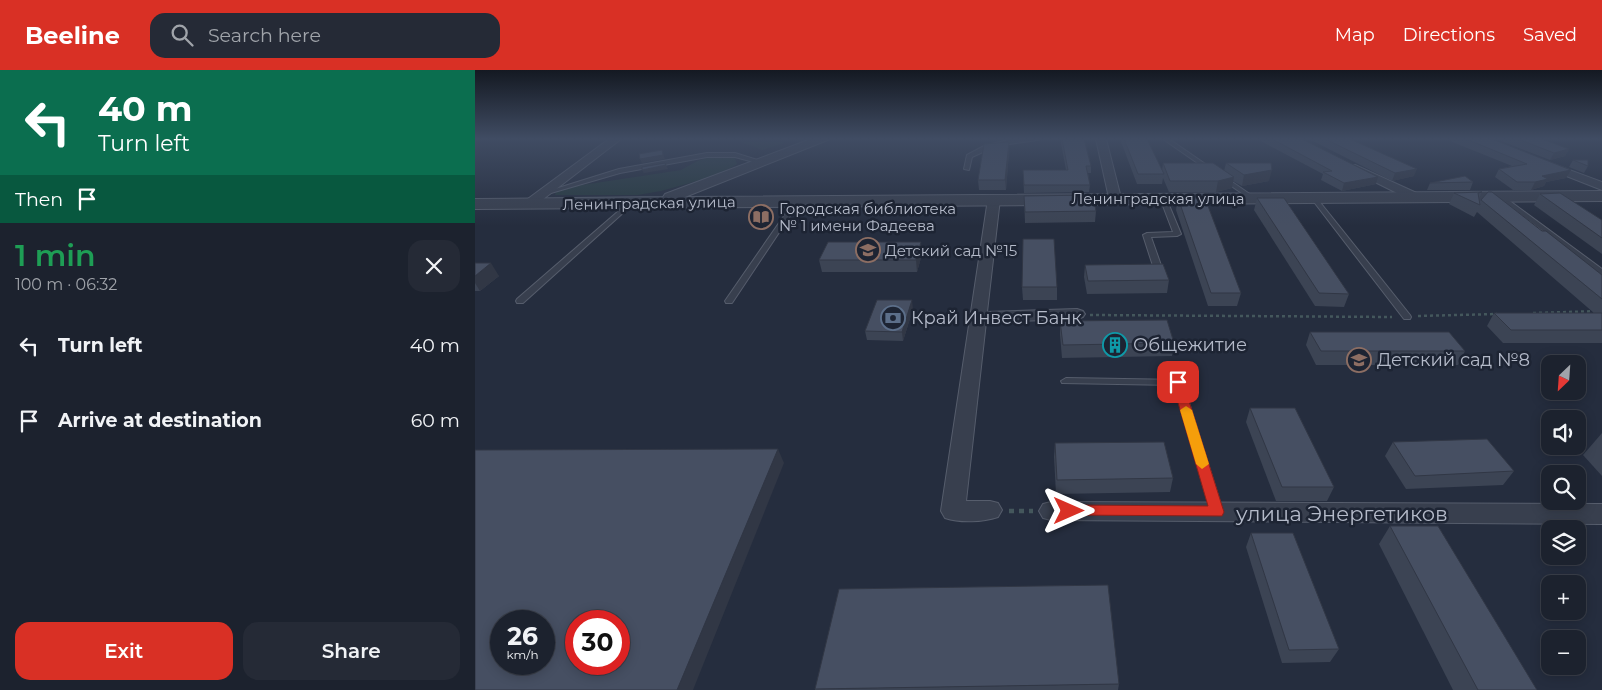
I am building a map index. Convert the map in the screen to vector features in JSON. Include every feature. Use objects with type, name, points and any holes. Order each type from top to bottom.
[{"type":"street","points":[[535,199],[578,168]]},
{"type":"street","points":[[658,202],[745,168]]},
{"type":"street","points":[[1108,168],[1115,198]]},
{"type":"street","points":[[1353,168],[1417,198]]},
{"type":"street","points":[[1555,168],[1602,186]]},
{"type":"street","points":[[727,202],[724,196],[726,190],[742,169]]},
{"type":"street","name":"Ленинградская улица","points":[[475,204],[535,199],[631,203],[1251,197],[1602,196]]},
{"type":"street","points":[[990,510],[953,510],[995,199]]},
{"type":"street","points":[[980,317],[1077,314]]},
{"type":"street","name":"улица Энергетиков","points":[[1051,511],[1602,514]]},
{"type":"lane","points":[[535,199],[619,171],[636,168]]},
{"type":"lane","points":[[1207,168],[1251,197]]},
{"type":"lane","points":[[1313,197],[1407,317]]},
{"type":"lane","points":[[1501,197],[1602,273]]},
{"type":"lane","points":[[1140,271],[1159,271],[1147,235],[1177,234],[1163,198]]},
{"type":"lane","points":[[729,302],[797,201]]},
{"type":"lane","points":[[520,301],[631,203]]},
{"type":"lane","points":[[1066,381],[1178,382],[1217,512]]},
{"type":"path","points":[[1524,314],[1602,312]]},
{"type":"path","points":[[1077,314],[1407,317],[1504,314]]},
{"type":"path","points":[[990,510],[1051,511]]},
{"type":"green space","points":[[685,168],[731,168],[697,181],[638,195],[555,195],[556,192],[569,187]]},
{"type":"building","points":[[980,168],[1006,168],[1005,180],[978,180]]},
{"type":"building","points":[[1068,168],[1086,168],[1090,185],[1024,185],[1023,170],[1068,170]]},
{"type":"building","points":[[1136,168],[1161,168],[1164,174],[1138,174]]},
{"type":"building","points":[[1165,168],[1220,168],[1234,177],[1218,181],[1170,181]]},
{"type":"building","points":[[1233,168],[1272,168],[1272,170],[1244,175]]},
{"type":"building","points":[[1326,168],[1360,168],[1378,177],[1344,183],[1323,172],[1332,171]]},
{"type":"building","points":[[1385,168],[1417,169],[1395,173]]},
{"type":"building","points":[[1566,168],[1571,170],[1542,176],[1548,179],[1535,182],[1517,182],[1499,169]]},
{"type":"building","points":[[1465,176],[1473,182],[1430,183]]},
{"type":"building","points":[[1482,192],[1478,193],[1480,205],[1454,193]]},
{"type":"building","points":[[1488,192],[1492,192],[1542,231],[1546,231],[1602,275],[1602,299],[1481,200]]},
{"type":"building","points":[[1560,193],[1602,220],[1602,238],[1540,194]]},
{"type":"building","points":[[1093,195],[1096,211],[1025,212],[1024,196]]},
{"type":"building","points":[[1178,198],[1205,198],[1241,293],[1211,293]]},
{"type":"building","points":[[1257,198],[1284,198],[1349,294],[1319,293]]},
{"type":"building","points":[[1023,239],[1054,239],[1057,287],[1022,287]]},
{"type":"building","points":[[828,242],[921,242],[916,260],[819,260]]},
{"type":"building","points":[[475,263],[491,263],[475,276]]},
{"type":"building","points":[[1163,264],[1169,280],[1088,281],[1085,265]]},
{"type":"building","name":"Край Инвест Банк","points":[[877,300],[912,300],[902,332],[865,331]]},
{"type":"building","points":[[1494,313],[1602,313],[1602,330],[1511,330]]},
{"type":"building","points":[[1167,320],[1174,343],[1063,345],[1060,321]]},
{"type":"building","points":[[1310,332],[1449,332],[1465,351],[1321,351]]},
{"type":"building","points":[[1250,408],[1295,408],[1334,487],[1282,487]]},
{"type":"building","points":[[1487,439],[1514,471],[1415,476],[1393,442]]},
{"type":"building","points":[[1164,442],[1173,478],[1057,480],[1055,443]]},
{"type":"building","points":[[778,449],[677,690],[475,690],[475,450]]},
{"type":"building","points":[[1390,526],[1438,526],[1537,690],[1478,690]]},
{"type":"building","points":[[1251,533],[1293,533],[1339,649],[1289,650]]},
{"type":"building","points":[[1108,585],[1119,684],[815,689],[839,589]]},
{"type":"slow traffic","points":[[1186,410],[1202,464]]},
{"type":"place","name":"Городская библиотека № 1 имени Фадеева","points":[[761,217]]},
{"type":"place","name":"Детский сад №15","points":[[868,250]]},
{"type":"place","name":"Край Инвест Банк","points":[[893,318]]},
{"type":"place","name":"Общежитие","points":[[1115,345]]},
{"type":"place","name":"Детский сад №8","points":[[1359,360]]},
{"type":"route","points":[[1069,511],[1217,512],[1178,382]]}]
